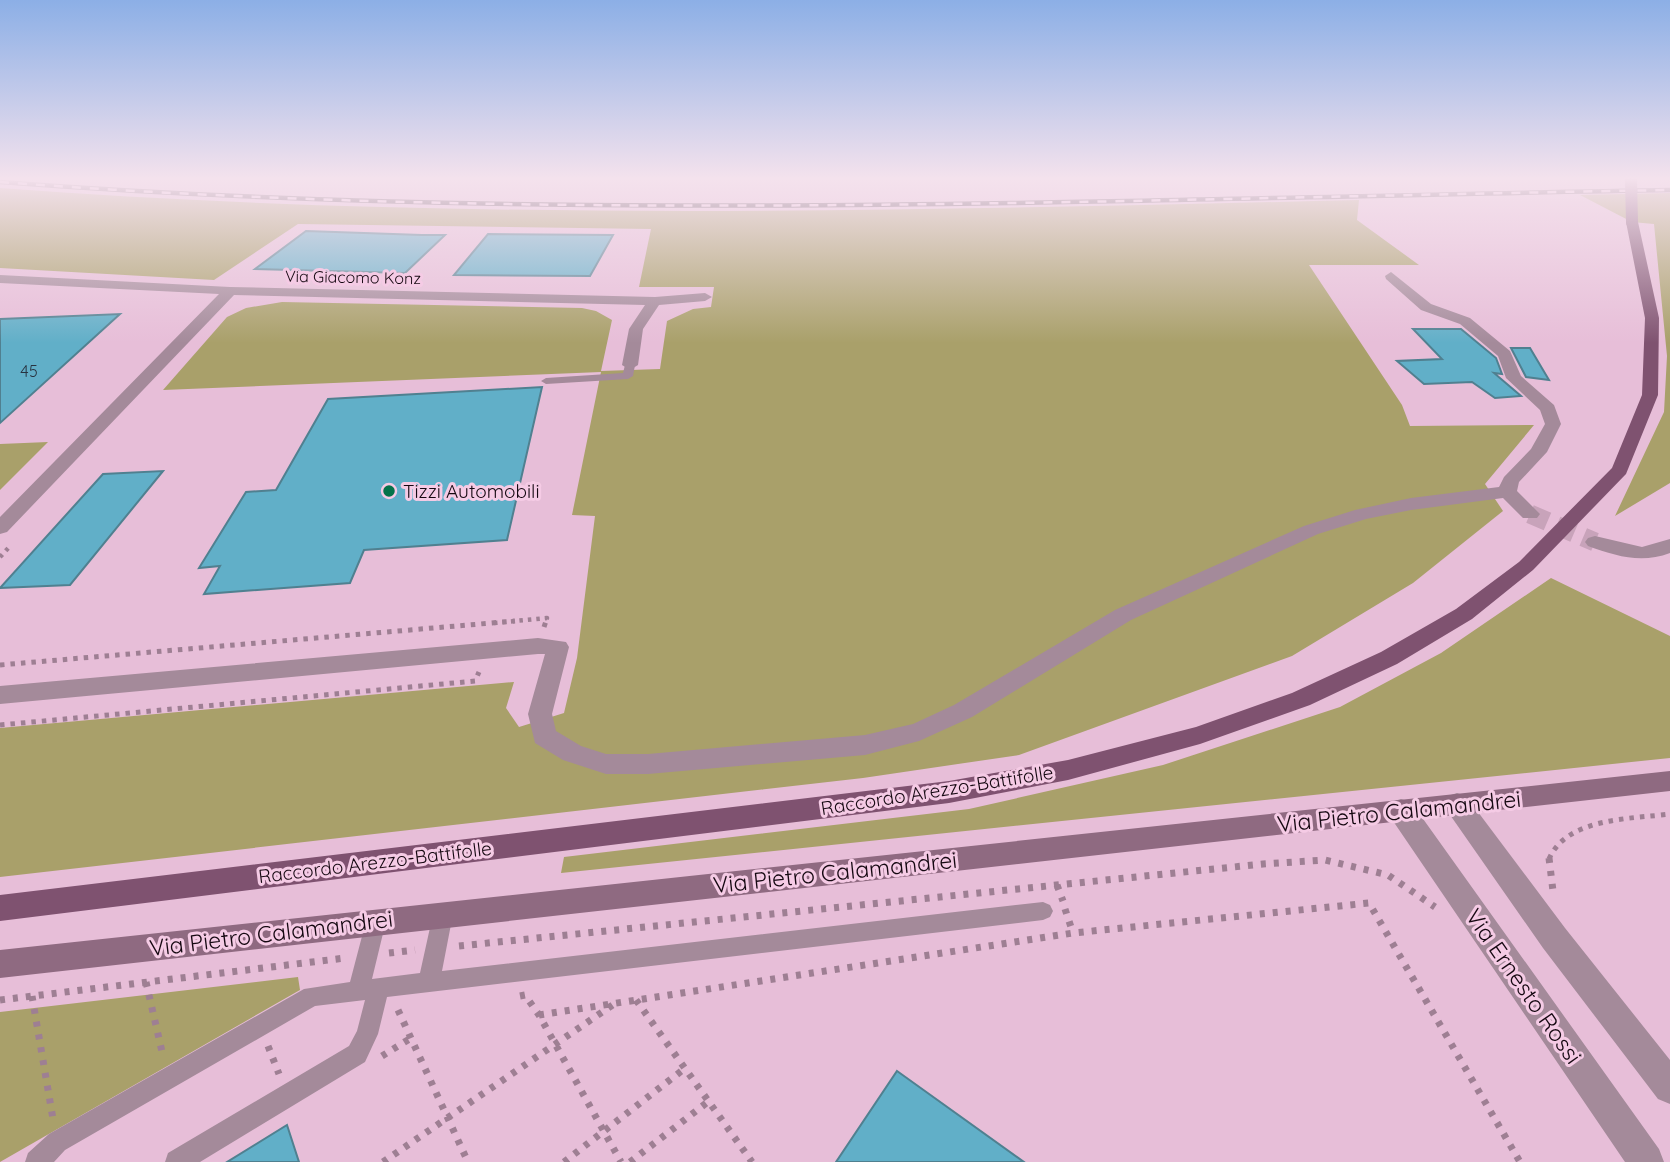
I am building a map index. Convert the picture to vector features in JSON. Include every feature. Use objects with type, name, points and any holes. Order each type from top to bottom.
[{"type":"main road","name":"Raccordo Arezzo-Battifolle","points":[[0,908],[949,792],[1068,770],[1200,735],[1301,699],[1389,658],[1464,614],[1526,566],[1620,470],[1650,395],[1653,318],[1635,234]]},
{"type":"main road","name":"Via Pietro Calamandrei","points":[[0,964],[1670,781]]},
{"type":"street","points":[[1391,275],[1426,307],[1465,321],[1504,354],[1514,378],[1548,408],[1553,424],[1538,452],[1510,481],[1507,492]]},
{"type":"street","name":"Via Giacomo Konz","points":[[0,279],[230,291],[655,300],[705,297]]},
{"type":"street","points":[[0,528],[230,291]]},
{"type":"street","points":[[630,365],[636,329],[655,300]]},
{"type":"street","points":[[1507,492],[1530,514]]},
{"type":"street","points":[[0,695],[548,646],[558,647],[540,714],[544,736],[572,753],[606,764],[736,758],[865,744],[919,732],[963,711],[1123,615],[1311,530],[1362,514],[1411,503],[1507,492]]},
{"type":"street","points":[[1595,542],[1637,554],[1660,551],[1670,545]]},
{"type":"street","points":[[1458,804],[1554,938],[1670,1087]]},
{"type":"street","name":"Via Ernesto Rossi","points":[[1401,810],[1646,1162]]},
{"type":"lane","points":[[546,381],[628,376],[630,365]]},
{"type":"lane","points":[[37,1162],[57,1142],[312,996],[1043,911]]},
{"type":"lane","points":[[429,982],[443,914]]},
{"type":"lane","points":[[177,1162],[357,1054],[366,1034],[376,921]]},
{"type":"path","points":[[0,557],[18,538]]},
{"type":"path","points":[[0,665],[339,637]]},
{"type":"path","points":[[1553,895],[1549,857],[1571,834],[1605,822],[1670,814]]},
{"type":"path","points":[[539,1015],[1073,933],[1369,903],[1521,1162]]},
{"type":"path","points":[[146,982],[169,1078]]},
{"type":"path","points":[[525,995],[539,1015],[621,1162]]},
{"type":"path","points":[[32,996],[57,1142]]},
{"type":"path","points":[[636,1000],[752,1162]]},
{"type":"path","points":[[383,1162],[615,1004]]},
{"type":"path","points":[[397,1010],[468,1162]]},
{"type":"path","points":[[260,1027],[288,1096]]},
{"type":"path","points":[[564,1162],[684,1069]]},
{"type":"path","points":[[630,1162],[709,1101]]},
{"type":"shaded area","points":[[0,234],[283,234],[214,280],[0,268]]},
{"type":"shaded area","points":[[650,234],[1377,234],[1419,265],[1309,265],[1402,405],[1410,426],[1534,425],[1485,484],[1503,511],[1413,583],[1292,656],[1019,755],[863,778],[0,877],[0,728],[514,682],[506,708],[519,727],[564,713],[577,658],[595,516],[572,515],[601,372],[163,390],[227,317],[246,308],[282,302],[582,308],[596,311],[612,320],[601,371],[660,369],[667,321],[693,309],[711,307],[714,287],[639,287]]},
{"type":"shaded area","points":[[1655,234],[1670,234],[1670,483],[1615,516],[1664,412],[1667,356]]},
{"type":"shaded area","points":[[48,442],[0,490],[0,444]]},
{"type":"shaded area","points":[[1551,578],[1670,636],[1670,758],[561,873],[564,857],[969,809],[1163,765],[1340,707],[1441,653]]},
{"type":"shaded area","points":[[298,977],[300,990],[0,1162],[0,1012]]},
{"type":"building","points":[[302,234],[445,235],[405,273],[255,269]]},
{"type":"building","points":[[488,234],[613,235],[590,276],[454,275]]},
{"type":"building","points":[[120,314],[0,423],[0,319]]},
{"type":"building","points":[[1413,329],[1461,329],[1496,358],[1502,374],[1494,373],[1521,396],[1495,398],[1472,382],[1424,384],[1397,361],[1442,359]]},
{"type":"building","points":[[1511,348],[1530,348],[1549,380],[1526,377]]},
{"type":"building","name":"Tizzi Automobili","points":[[542,387],[507,540],[364,550],[350,583],[204,594],[220,566],[199,568],[246,492],[276,490],[328,399]]},
{"type":"building","points":[[163,471],[70,585],[0,588],[103,474]]},
{"type":"building","points":[[897,1071],[1024,1162],[836,1162]]},
{"type":"building","points":[[287,1125],[299,1162],[227,1162]]},
{"type":"tunnel","points":[[1530,514],[1595,542]]},
{"type":"place","name":"Tizzi Automobili","points":[[389,491]]}]
